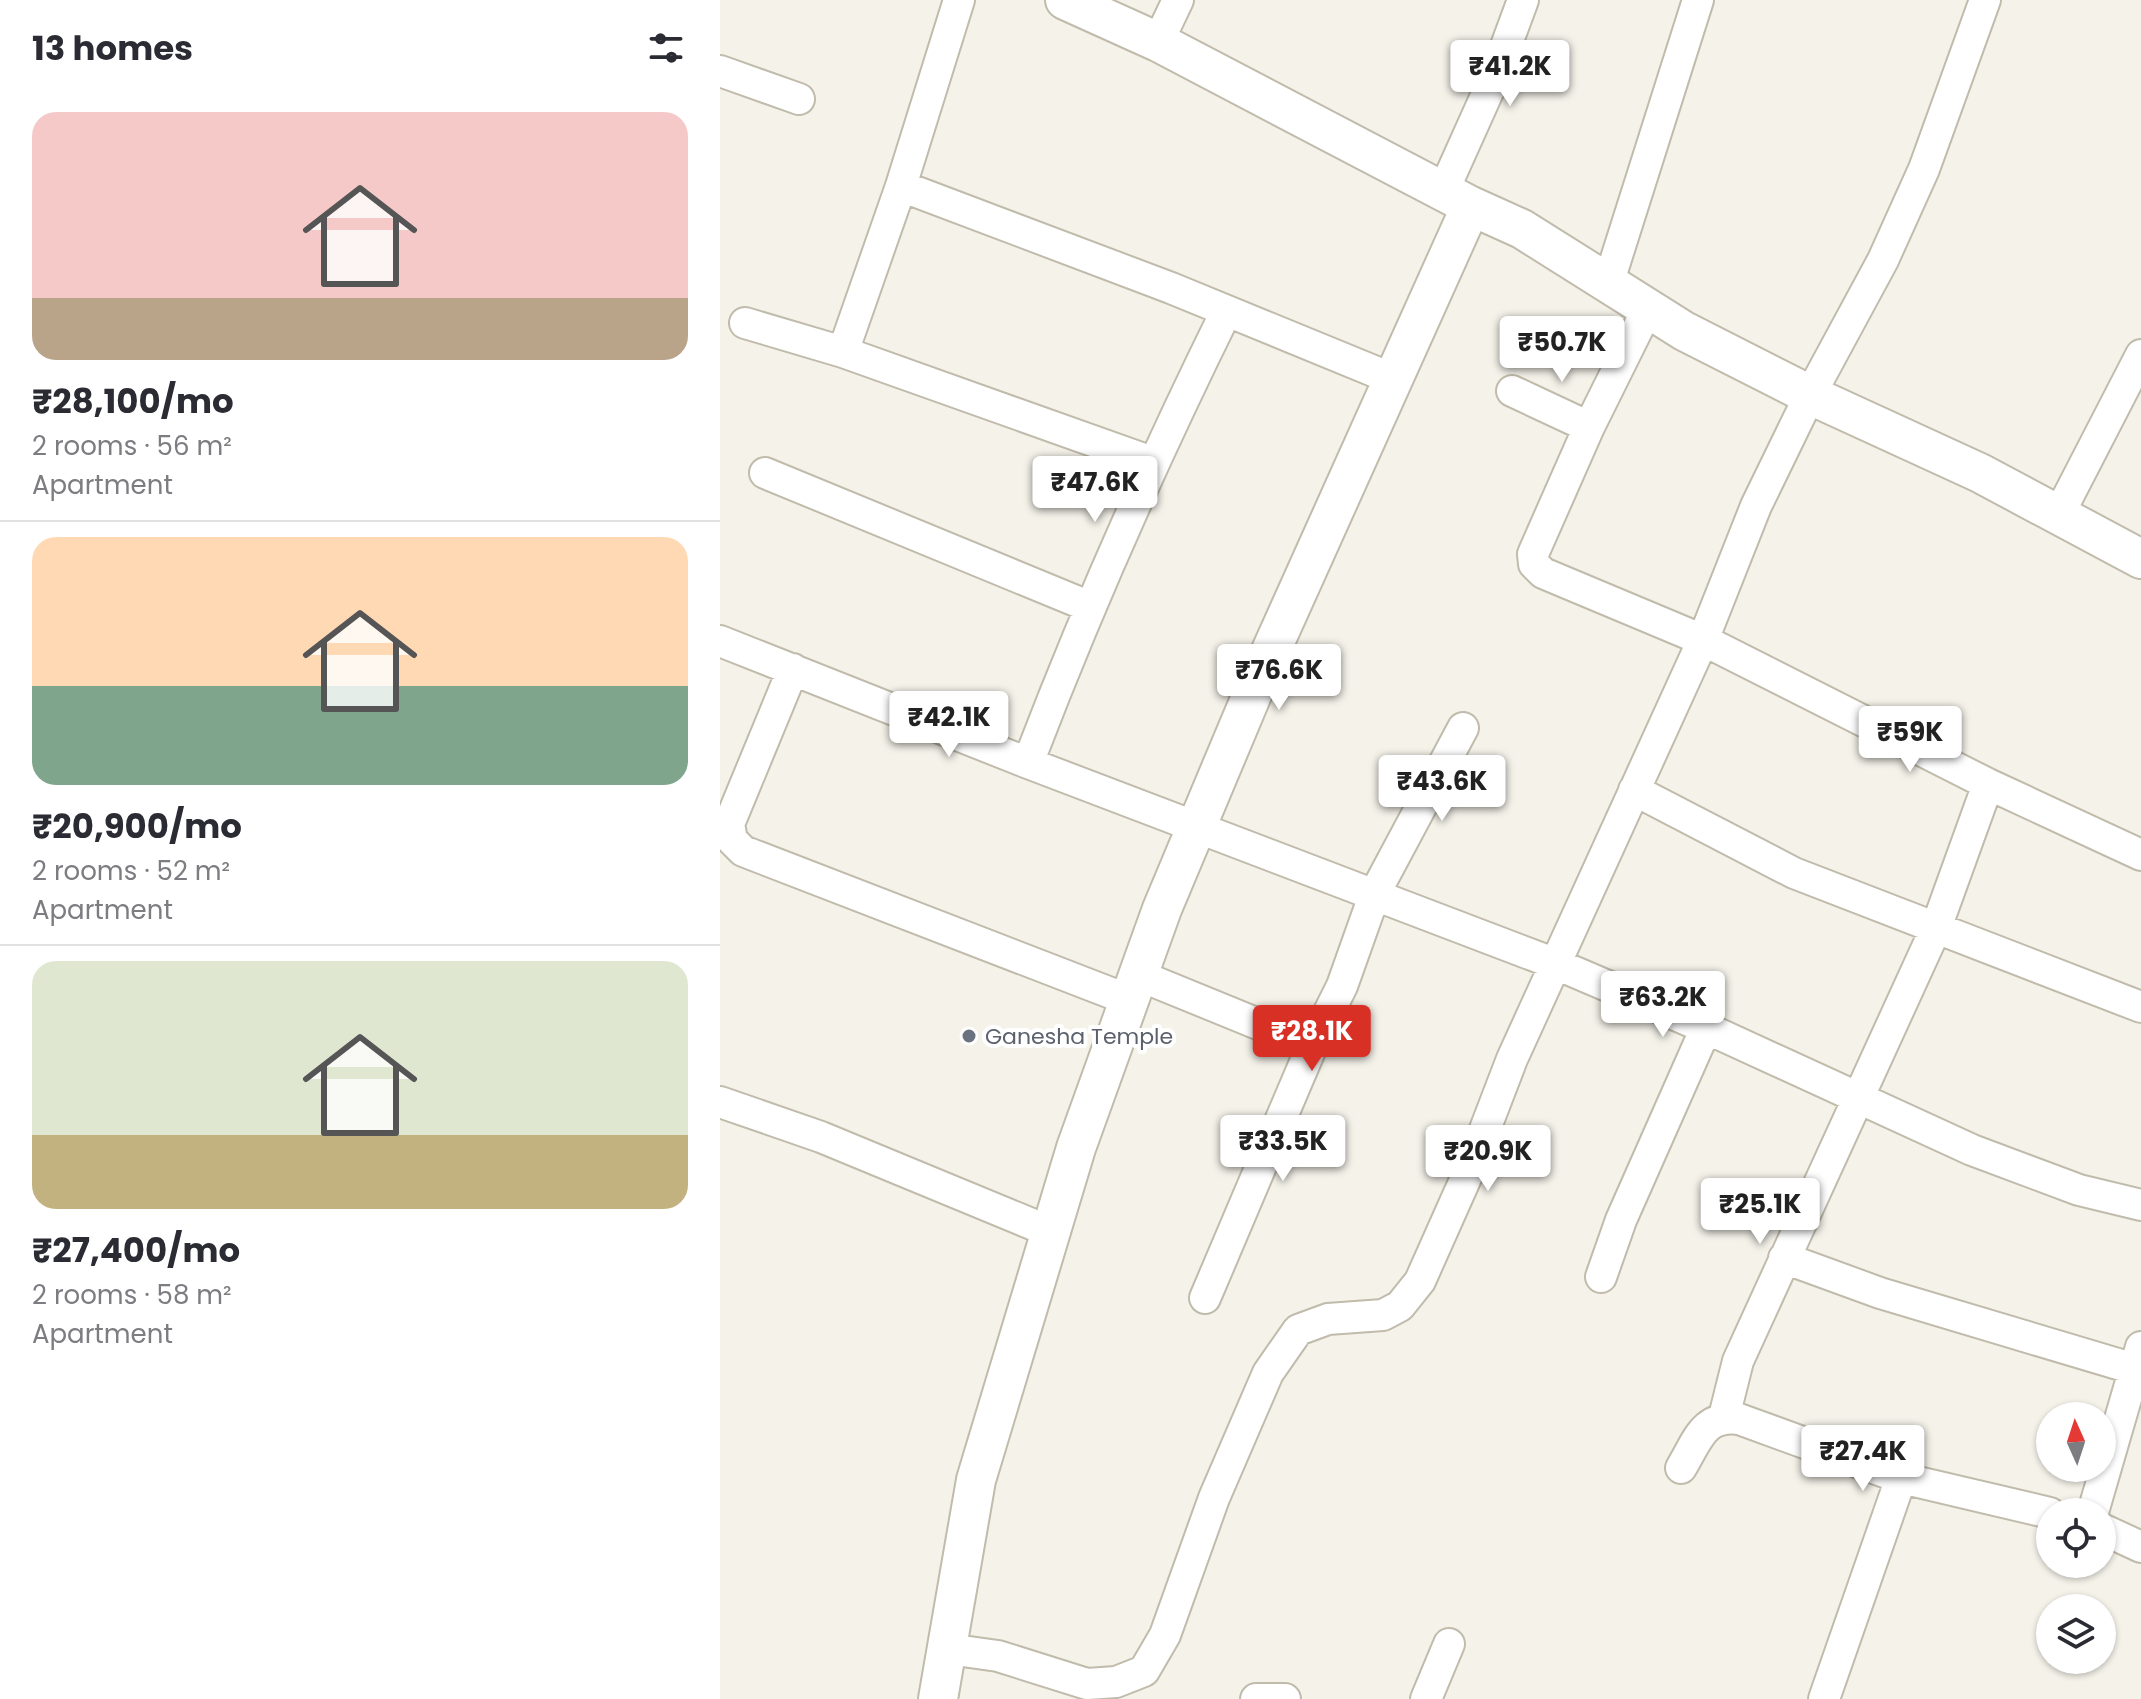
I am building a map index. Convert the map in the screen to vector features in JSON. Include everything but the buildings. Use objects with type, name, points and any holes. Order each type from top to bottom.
[{"type":"street","points":[[843,352],[901,186],[959,0]]},
{"type":"street","points":[[1065,0],[1158,42],[1456,200],[1522,229],[1684,331],[1810,395],[1896,431],[2141,559]]},
{"type":"street","points":[[1158,42],[1178,0]]},
{"type":"street","points":[[938,1699],[976,1480],[1076,1148],[1196,828],[1393,379],[1523,0]]},
{"type":"street","points":[[1609,281],[1698,0]]},
{"type":"street","points":[[948,1649],[998,1656],[1087,1684],[1116,1682],[1144,1671],[1165,1635],[1214,1498],[1268,1373],[1298,1330],[1328,1319],[1383,1315],[1400,1306],[1420,1281],[1469,1171],[1512,1059],[1703,640],[1756,506],[1810,395],[1883,260],[1919,182],[1985,0]]},
{"type":"street","points":[[720,71],[799,99]]},
{"type":"street","points":[[901,186],[1047,239],[1393,379]]},
{"type":"street","points":[[1648,308],[1589,427],[1533,554],[1534,564],[1543,573],[1703,640],[1988,784],[2141,855]]},
{"type":"street","points":[[1028,763],[1088,606],[1152,462],[1226,312]]},
{"type":"street","points":[[745,323],[843,352],[1152,462]]},
{"type":"street","points":[[2059,514],[2141,355]]},
{"type":"street","points":[[1512,391],[1589,427]]},
{"type":"street","points":[[765,473],[1088,606]]},
{"type":"street","points":[[720,641],[1196,828],[1375,893],[1556,964],[1706,1028],[1972,1150],[2079,1190],[2141,1205]]},
{"type":"street","points":[[793,669],[729,824],[732,840],[743,851],[1134,988],[1312,1046]]},
{"type":"street","points":[[1205,1298],[1312,1046],[1342,986],[1375,893],[1463,728]]},
{"type":"street","points":[[1724,1417],[1738,1361],[1936,928],[1988,784]]},
{"type":"street","points":[[1634,790],[1794,873],[2141,1007]]},
{"type":"street","points":[[1601,1277],[1621,1220],[1706,1028]]},
{"type":"street","points":[[720,1102],[821,1137],[1051,1232]]},
{"type":"street","points":[[1784,1258],[1880,1293],[2138,1363],[2097,1498]]},
{"type":"street","points":[[1681,1468],[1708,1424],[1724,1417],[1739,1419],[1901,1478],[2036,1510]]},
{"type":"street","points":[[1824,1699],[1901,1478]]},
{"type":"street","points":[[2116,1535],[2141,1547]]},
{"type":"street","points":[[1426,1699],[1449,1644]]},
{"type":"street","points":[[1256,1699],[1285,1699]]},
{"type":"place","name":"Ganesha Temple","points":[[969,1036]]}]
